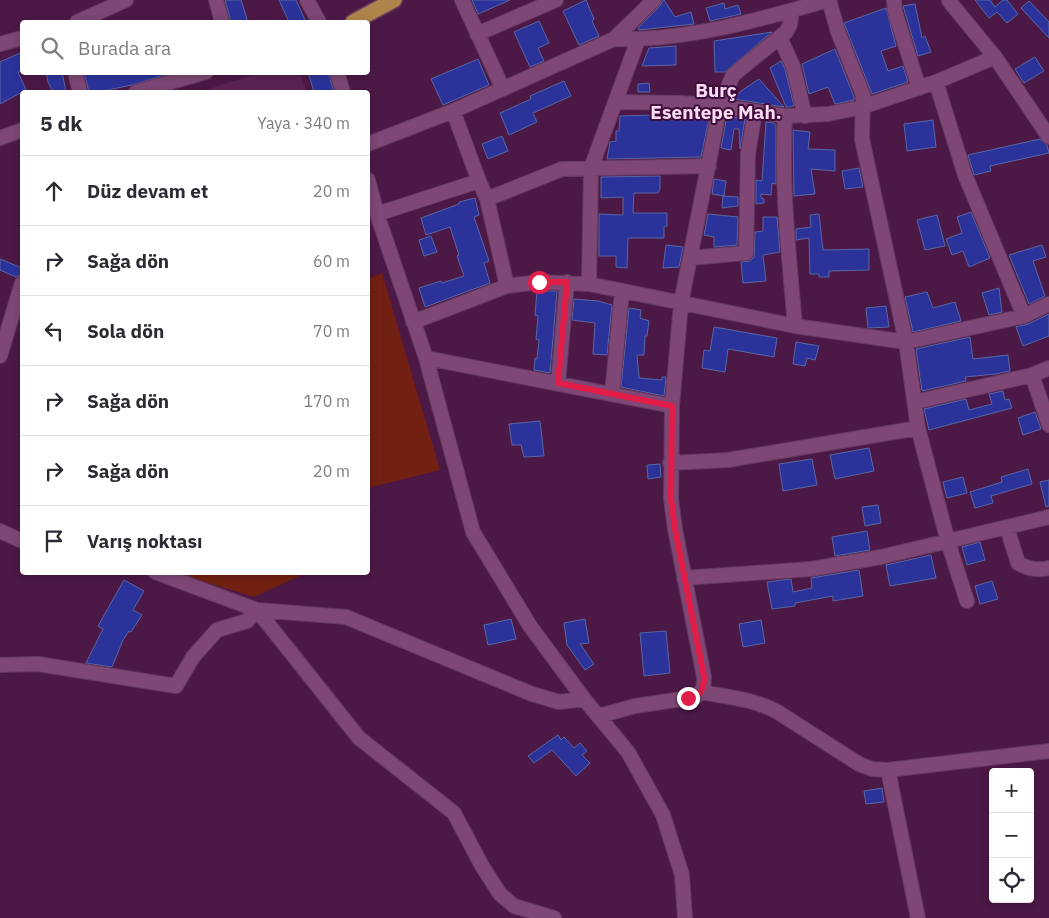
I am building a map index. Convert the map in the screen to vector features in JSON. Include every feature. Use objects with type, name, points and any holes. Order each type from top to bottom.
[{"type":"main road","points":[[357,20],[394,0]]},
{"type":"street","points":[[81,20],[126,0]]},
{"type":"street","points":[[216,0],[221,20]]},
{"type":"street","points":[[307,0],[318,20]]},
{"type":"street","points":[[462,0],[503,89]]},
{"type":"street","points":[[478,34],[556,0]]},
{"type":"street","points":[[370,143],[454,111],[614,39],[654,0]]},
{"type":"street","points":[[614,39],[638,40],[714,29],[792,11],[828,0],[838,32],[863,95],[862,139],[906,342],[918,428],[948,542],[967,601]]},
{"type":"street","points":[[894,0],[895,12],[918,88]]},
{"type":"street","points":[[948,0],[995,58],[1049,136]]},
{"type":"street","points":[[599,716],[635,706],[696,697],[704,685],[671,499],[672,406],[681,303],[720,106],[733,75],[780,38],[790,25],[792,11]]},
{"type":"street","points":[[780,38],[793,66],[805,116]]},
{"type":"street","points":[[0,44],[20,39]]},
{"type":"street","points":[[589,284],[591,168],[638,40]]},
{"type":"street","points":[[615,102],[681,103],[720,106],[784,116],[828,114],[862,107],[936,82],[995,58]]},
{"type":"street","points":[[76,75],[80,90]]},
{"type":"street","points":[[143,90],[196,75]]},
{"type":"street","points":[[338,75],[342,90]]},
{"type":"street","points":[[936,82],[965,175],[1024,316]]},
{"type":"street","points":[[454,111],[487,199],[507,286]]},
{"type":"street","points":[[690,258],[746,253],[748,154],[755,112]]},
{"type":"street","points":[[784,116],[782,160],[795,326]]},
{"type":"street","points":[[0,138],[20,131]]},
{"type":"street","points":[[487,199],[562,169],[709,166]]},
{"type":"street","points":[[377,214],[479,181]]},
{"type":"street","points":[[370,188],[377,214],[426,358],[473,532],[530,626],[584,699],[628,752],[663,815],[682,874],[685,918]]},
{"type":"street","points":[[413,322],[507,286],[539,282],[589,284],[795,326],[906,342],[1024,316],[1049,304]]},
{"type":"street","points":[[558,383],[567,282]]},
{"type":"street","points":[[0,356],[20,290]]},
{"type":"street","points":[[612,394],[622,291]]},
{"type":"street","points":[[426,358],[672,406]]},
{"type":"street","points":[[915,402],[1032,375],[1049,368]]},
{"type":"street","points":[[1032,375],[1049,425]]},
{"type":"street","points":[[670,463],[728,460],[918,428]]},
{"type":"street","points":[[684,578],[811,569],[881,557],[1049,517]]},
{"type":"street","points":[[1007,528],[1018,563],[1036,570],[1049,568]]},
{"type":"street","points":[[0,531],[20,540]]},
{"type":"street","points":[[163,575],[257,610],[346,617],[532,694],[559,702],[584,699]]},
{"type":"street","points":[[0,665],[38,664],[176,686],[193,657],[218,630],[247,621],[257,610]]},
{"type":"street","points":[[257,610],[359,738],[454,814],[482,866],[500,894],[514,906],[554,918]]},
{"type":"street","points":[[701,692],[735,697],[764,705],[859,764],[872,769],[888,770],[1049,751]]},
{"type":"street","points":[[888,770],[918,918]]},
{"type":"shaded area","points":[[252,75],[301,75],[306,90],[206,90]]},
{"type":"shaded area","points":[[382,273],[440,470],[370,488],[370,278]]},
{"type":"shaded area","points":[[182,575],[302,575],[254,597]]},
{"type":"building","points":[[225,0],[241,0],[247,20],[230,20]]},
{"type":"building","points":[[279,0],[296,0],[305,20],[288,20]]},
{"type":"building","points":[[472,0],[510,0],[478,14]]},
{"type":"building","points":[[586,0],[599,36],[579,45],[563,11]]},
{"type":"building","points":[[663,0],[675,17],[691,12],[694,24],[639,30],[638,28],[660,6]]},
{"type":"building","points":[[975,0],[990,0],[995,7],[1003,0],[1007,0],[1018,14],[1007,23],[997,12],[989,18]]},
{"type":"building","points":[[1029,1],[1049,22],[1049,38],[1021,8]]},
{"type":"building","points":[[724,3],[725,9],[738,5],[741,14],[710,21],[706,8]]},
{"type":"building","points":[[915,4],[922,38],[925,36],[931,52],[918,56],[903,6]]},
{"type":"building","points":[[886,8],[896,46],[881,51],[888,71],[903,66],[908,82],[872,94],[844,23]]},
{"type":"building","points":[[539,21],[549,43],[538,48],[544,61],[530,67],[514,32]]},
{"type":"building","points":[[772,32],[725,72],[715,72],[714,41]]},
{"type":"building","points":[[676,46],[676,65],[642,66],[649,48]]},
{"type":"building","points":[[835,49],[854,100],[835,104],[828,87],[809,94],[802,64]]},
{"type":"building","points":[[20,53],[20,71],[18,72],[26,90],[20,90],[20,93],[0,104],[0,62]]},
{"type":"building","points":[[1035,57],[1044,71],[1024,83],[1015,69]]},
{"type":"building","points":[[478,59],[489,85],[443,105],[431,79]]},
{"type":"building","points":[[781,61],[785,69],[794,106],[790,107],[786,107],[770,68]]},
{"type":"building","points":[[47,75],[63,75],[66,90],[52,90]]},
{"type":"building","points":[[85,75],[165,75],[108,90],[88,90]]},
{"type":"building","points":[[309,75],[329,75],[333,90],[313,90]]},
{"type":"building","points":[[759,79],[784,107],[734,99],[741,91]]},
{"type":"building","points":[[564,81],[571,96],[533,113],[537,122],[509,135],[500,113],[531,99],[530,96]]},
{"type":"building","points":[[649,83],[650,92],[638,92],[638,84]]},
{"type":"building","points":[[710,114],[701,157],[607,159],[610,142],[616,141],[616,131],[619,131],[620,116]]},
{"type":"building","points":[[727,116],[745,119],[740,149],[739,129],[734,129],[731,150],[721,148]]},
{"type":"building","points":[[933,120],[936,147],[907,151],[904,124]]},
{"type":"building","points":[[766,122],[774,123],[776,126],[776,184],[772,183],[771,195],[761,194],[764,203],[756,204],[756,180],[762,181]]},
{"type":"building","points":[[793,130],[810,132],[808,149],[835,150],[835,171],[811,169],[815,194],[794,196]]},
{"type":"building","points":[[502,136],[508,151],[488,159],[482,144]]},
{"type":"building","points":[[1040,139],[1047,145],[1049,153],[990,166],[991,171],[974,175],[968,155]]},
{"type":"building","points":[[859,168],[863,187],[845,189],[842,171]]},
{"type":"building","points":[[660,176],[660,189],[658,193],[634,193],[633,213],[667,213],[667,226],[664,227],[664,238],[628,238],[627,268],[616,267],[616,256],[599,256],[599,214],[623,215],[623,197],[601,198],[601,177]]},
{"type":"building","points":[[714,179],[726,181],[724,196],[712,194]]},
{"type":"building","points":[[723,196],[738,197],[738,206],[722,208]]},
{"type":"building","points":[[475,198],[479,215],[474,217],[489,261],[484,263],[490,283],[425,307],[419,288],[464,276],[450,227],[426,235],[421,218],[459,204],[459,202]]},
{"type":"building","points":[[971,212],[990,258],[969,267],[963,251],[952,255],[946,239],[962,233],[957,217]]},
{"type":"building","points":[[708,214],[738,217],[737,245],[714,247],[714,237],[704,235]]},
{"type":"building","points":[[819,214],[823,250],[869,249],[869,270],[829,271],[829,277],[819,277],[819,274],[810,274],[809,238],[796,240],[796,229],[811,227],[810,215]]},
{"type":"building","points":[[937,215],[945,246],[925,250],[917,220]]},
{"type":"building","points":[[763,217],[777,217],[780,252],[763,255],[766,281],[743,283],[741,262],[750,261],[754,257],[755,232],[763,231]]},
{"type":"building","points":[[431,236],[437,252],[424,256],[419,240]]},
{"type":"building","points":[[666,245],[683,247],[679,267],[663,268]]},
{"type":"building","points":[[1042,245],[1046,257],[1033,261],[1045,296],[1029,304],[1009,255]]},
{"type":"building","points":[[0,259],[20,267],[20,275],[16,277],[0,270]]},
{"type":"building","points":[[999,288],[1002,312],[989,315],[982,293]]},
{"type":"building","points":[[537,291],[557,291],[550,373],[534,370],[539,340],[536,339],[538,316],[535,315]]},
{"type":"building","points":[[927,292],[933,308],[955,302],[961,321],[913,332],[905,297]]},
{"type":"building","points":[[574,299],[598,301],[612,305],[607,355],[593,354],[595,323],[572,320]]},
{"type":"building","points":[[886,306],[889,327],[868,328],[866,308]]},
{"type":"building","points":[[629,308],[641,310],[640,318],[649,321],[647,336],[645,336],[644,355],[637,355],[639,378],[662,380],[662,377],[666,377],[664,396],[621,387]]},
{"type":"building","points":[[1049,314],[1049,336],[1023,346],[1016,327],[1028,324]]},
{"type":"building","points":[[714,327],[777,338],[774,357],[728,349],[725,372],[702,368],[704,350],[710,351]]},
{"type":"building","points":[[970,337],[973,359],[1008,355],[1010,371],[965,377],[966,381],[922,391],[916,349]]},
{"type":"building","points":[[796,342],[819,346],[815,360],[807,358],[805,366],[793,364]]},
{"type":"building","points":[[1003,391],[1005,400],[1009,399],[1012,408],[929,430],[924,409],[966,399],[969,410],[992,404],[989,394]]},
{"type":"building","points":[[1035,412],[1041,429],[1023,435],[1018,418]]},
{"type":"building","points":[[540,421],[544,456],[524,457],[521,445],[512,445],[509,424]]},
{"type":"building","points":[[869,448],[874,471],[835,479],[830,455]]},
{"type":"building","points":[[812,459],[817,485],[783,491],[779,464]]},
{"type":"building","points":[[660,464],[661,477],[648,479],[647,465]]},
{"type":"building","points":[[1028,469],[1032,484],[991,496],[993,503],[975,508],[970,492],[1002,482],[1001,477]]},
{"type":"building","points":[[963,477],[967,493],[947,498],[943,482]]},
{"type":"building","points":[[1049,480],[1049,506],[1046,507],[1040,482]]},
{"type":"building","points":[[878,505],[881,523],[865,526],[862,507]]},
{"type":"building","points":[[867,531],[870,550],[835,556],[832,537]]},
{"type":"building","points":[[980,542],[985,560],[967,565],[962,547]]},
{"type":"building","points":[[931,555],[936,578],[890,586],[886,565]]},
{"type":"building","points":[[859,570],[863,596],[833,601],[833,596],[795,603],[795,606],[772,609],[767,582],[791,579],[793,592],[812,588],[811,578]]},
{"type":"building","points":[[124,580],[144,591],[133,610],[142,615],[131,632],[129,631],[123,640],[112,667],[86,663],[103,629],[98,626]]},
{"type":"building","points":[[992,581],[998,599],[980,604],[975,586]]},
{"type":"building","points":[[511,619],[516,639],[488,645],[484,625]]},
{"type":"building","points":[[585,619],[589,643],[580,644],[594,664],[585,670],[567,645],[564,623]]},
{"type":"building","points":[[761,620],[765,643],[743,647],[739,624]]},
{"type":"building","points":[[666,631],[670,673],[644,676],[640,633]]},
{"type":"building","points":[[558,735],[561,740],[564,737],[574,748],[580,743],[587,751],[582,755],[590,763],[576,776],[552,750],[534,763],[528,756]]},
{"type":"building","points":[[882,788],[884,802],[866,804],[864,791]]},
{"type":"district","name":"Burç Esentepe Mah.","points":[[716,101]]},
{"type":"route","points":[[539,282],[567,282],[558,383],[672,406],[671,499],[684,578],[704,677],[704,685],[701,692],[696,697],[688,698]]}]
